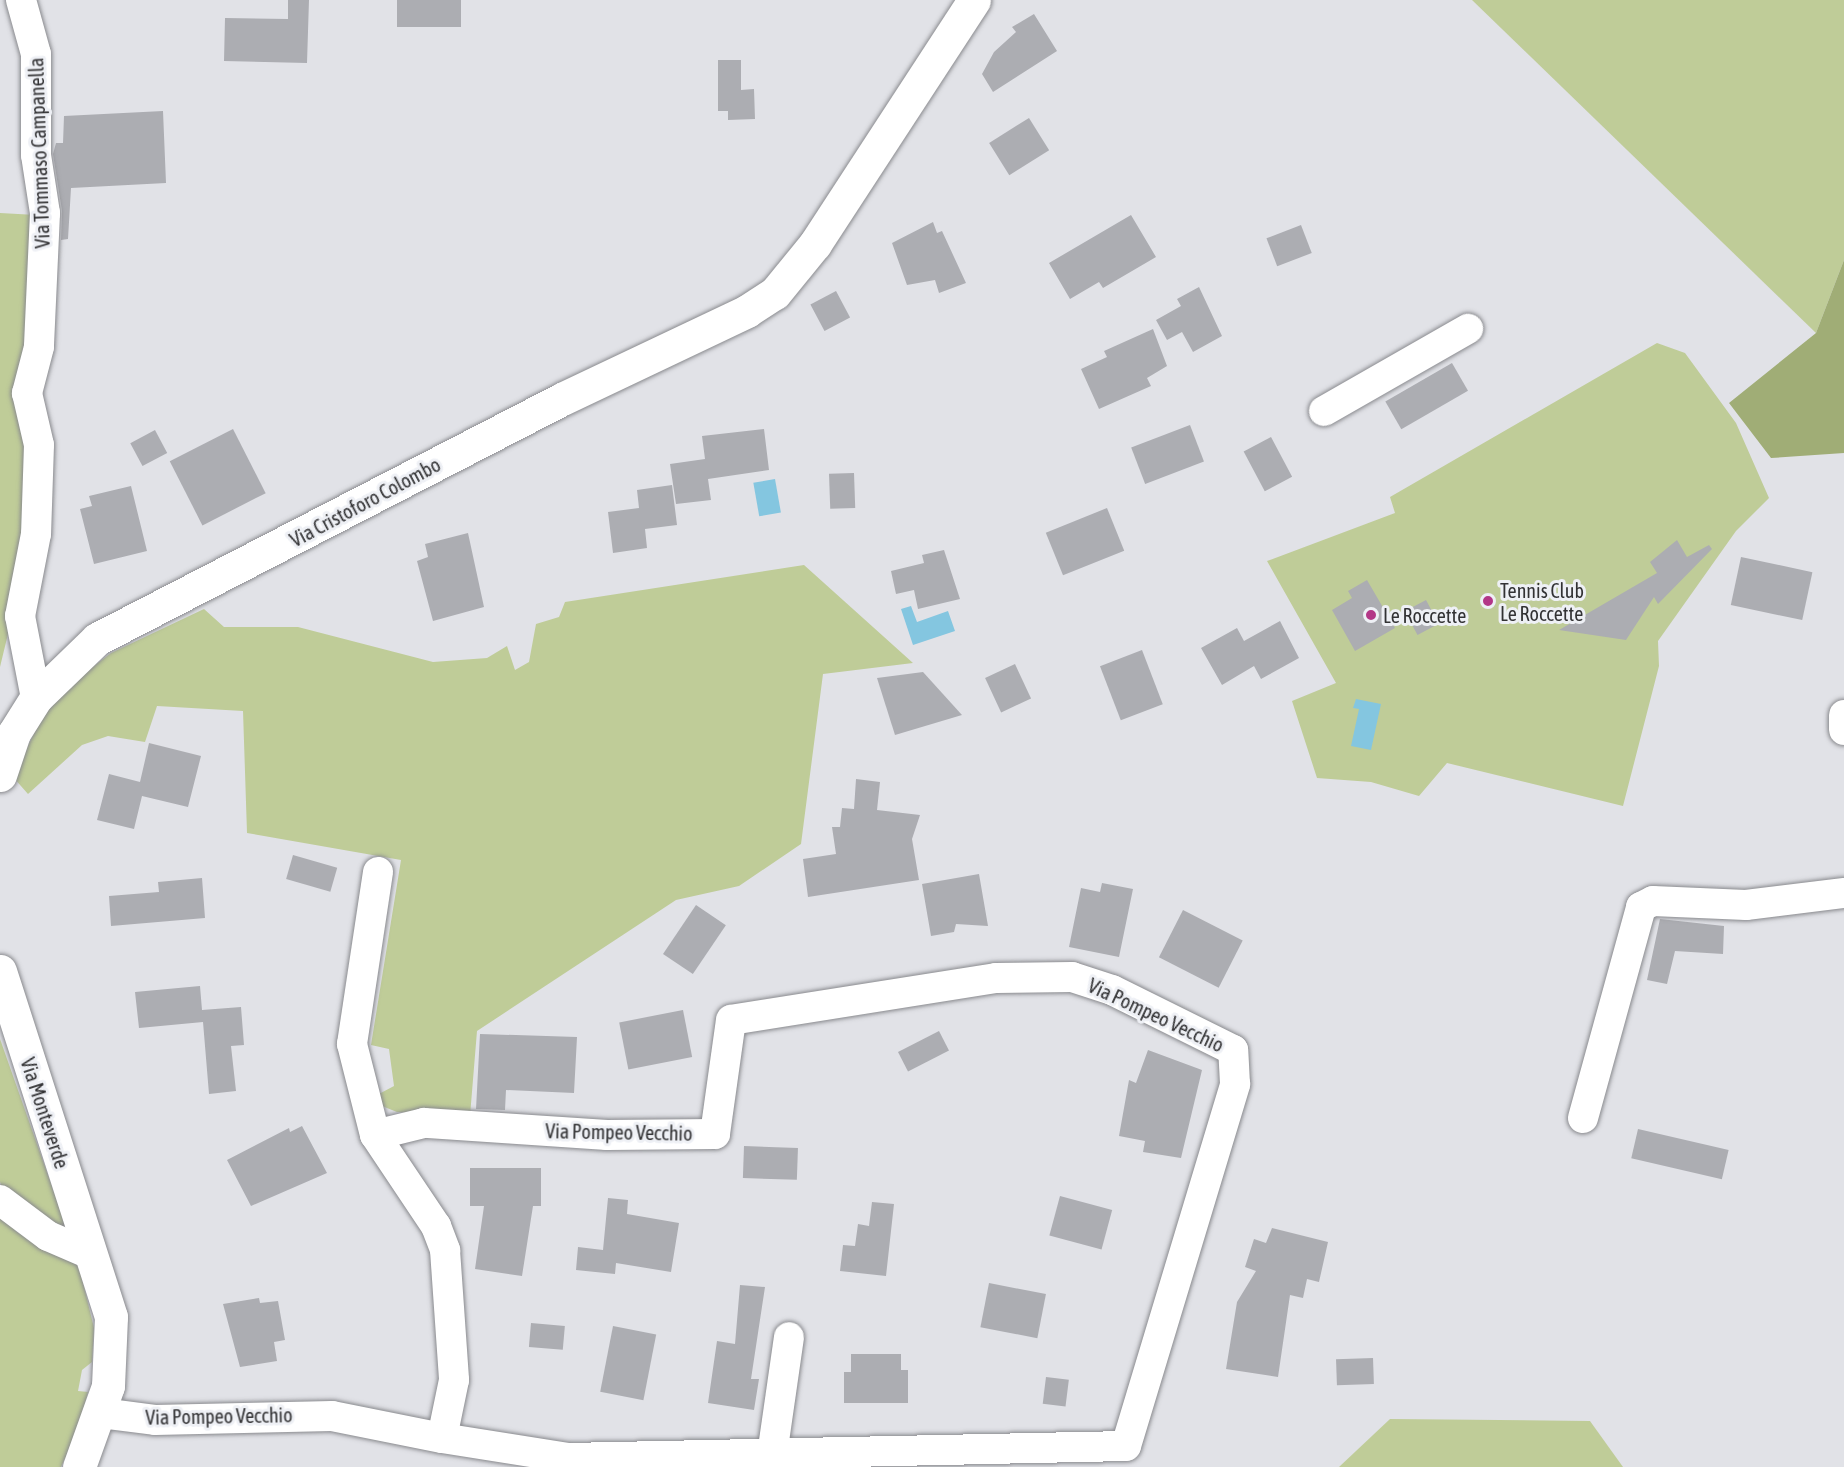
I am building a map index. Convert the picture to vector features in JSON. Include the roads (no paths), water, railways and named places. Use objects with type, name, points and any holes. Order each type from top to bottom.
[{"type":"street","name":"Via Tommaso Campanella","points":[[21,0],[36,54],[36,155],[45,213],[39,346],[27,393],[39,445],[36,534],[20,616],[36,698]]},
{"type":"street","name":"Via Cristoforo Colombo","points":[[0,775],[14,733],[36,698],[97,639],[562,399],[747,311],[775,292],[815,244],[974,0]]},
{"type":"street","points":[[1324,411],[1468,329]]},
{"type":"street","points":[[1844,715],[1844,730]]},
{"type":"street","points":[[378,872],[352,1044],[375,1135],[436,1226],[445,1250],[454,1380],[442,1438]]},
{"type":"street","points":[[1582,1118],[1641,907],[1653,901],[1746,905],[1844,894]]},
{"type":"street","name":"Via Monteverde","points":[[0,971],[90,1254],[97,1266],[111,1317],[112,1354],[98,1424]]},
{"type":"street","name":"Via Pompeo Vecchio","points":[[98,1424],[155,1420],[332,1416],[442,1438],[568,1458],[1093,1457],[1126,1446],[1235,1084],[1233,1050],[1112,990],[1072,977],[1036,974],[731,1020],[715,1134],[607,1135],[424,1123],[375,1135]]},
{"type":"street","points":[[0,1200],[48,1236],[90,1254]]},
{"type":"street","points":[[763,1459],[789,1338]]},
{"type":"street","points":[[79,1467],[98,1424]]},
{"type":"water","points":[[775,479],[781,512],[759,516],[753,483]]},
{"type":"water","points":[[911,606],[917,622],[948,611],[955,631],[913,645],[901,609]]},
{"type":"water","points":[[1356,699],[1381,704],[1371,750],[1351,746],[1359,709],[1353,708]]},
{"type":"place","name":"Tennis Club Le Roccette","points":[[1488,601]]},
{"type":"place","name":"Le Roccette","points":[[1371,615]]}]
